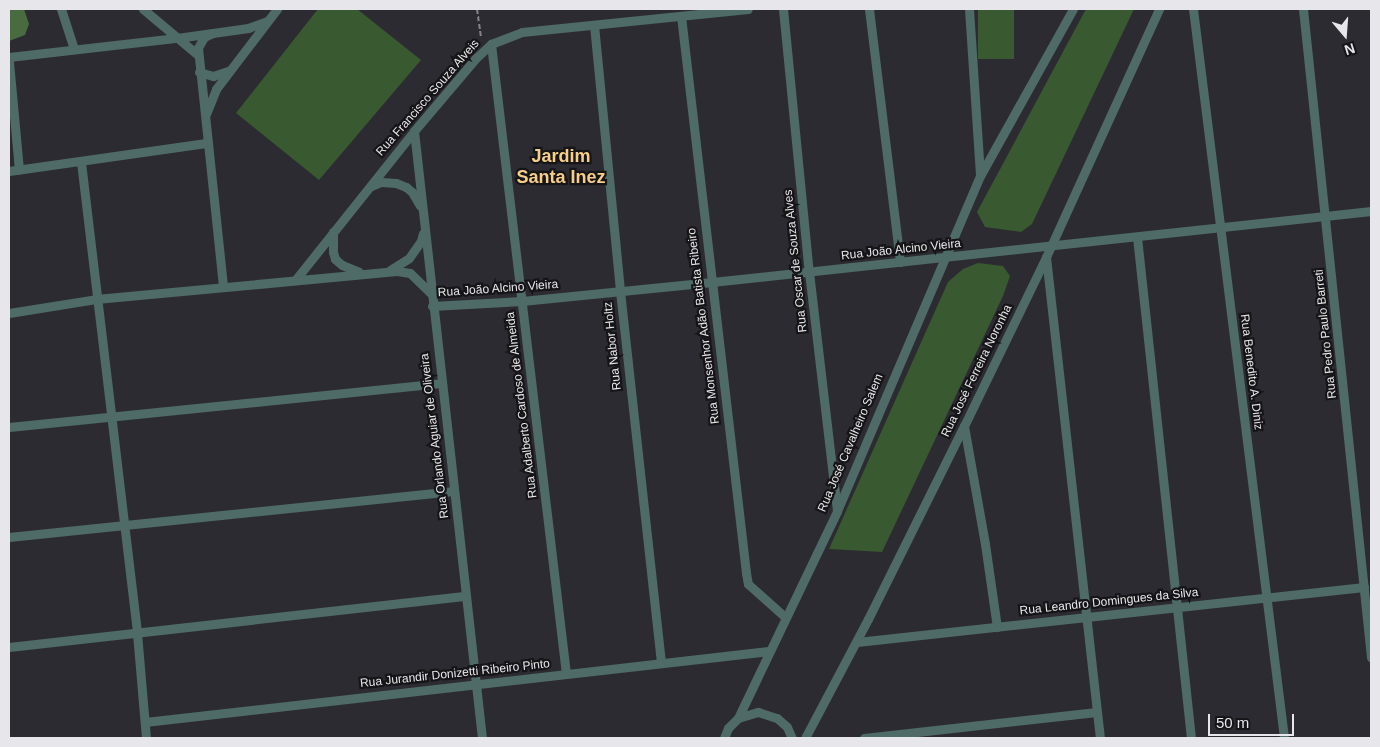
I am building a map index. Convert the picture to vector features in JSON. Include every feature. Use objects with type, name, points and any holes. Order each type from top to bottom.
[{"type":"street","points":[[61,9],[74,49]]},
{"type":"street","points":[[143,9],[198,55]]},
{"type":"street","points":[[204,119],[216,89],[277,9]]},
{"type":"street","name":"Rua Francisco Souza Alveis","points":[[296,279],[414,131],[483,50],[491,44],[522,32],[748,9]]},
{"type":"street","name":"Rua Oscar de Souza Alves","points":[[783,9],[809,272],[836,511]]},
{"type":"street","points":[[868,9],[900,262]]},
{"type":"street","name":"Rua José Cavalheiro Salem","points":[[969,9],[980,176]]},
{"type":"street","name":"Rua José Cavalheiro Salem","points":[[724,738],[728,728],[738,718],[836,511],[980,176],[1073,9]]},
{"type":"street","name":"Rua José Ferreira Noronha","points":[[804,738],[857,642],[964,426],[1046,256],[1159,9]]},
{"type":"street","name":"Rua Benedito A. Diniz","points":[[1193,9],[1284,738]]},
{"type":"street","name":"Rua Pedro Paulo Barreti","points":[[1303,9],[1371,657]]},
{"type":"street","name":"Rua Monsenhor Adão Batista Ribeiro","points":[[681,16],[746,573],[748,584],[785,617]]},
{"type":"street","points":[[9,57],[242,29],[267,21]]},
{"type":"street","name":"Rua Nabor Holtz","points":[[594,25],[620,292],[661,664]]},
{"type":"street","points":[[242,29],[251,33],[252,40]]},
{"type":"street","points":[[213,33],[199,42],[198,55],[206,144],[223,285]]},
{"type":"street","name":"Rua Adalberto Cardoso de Almeida","points":[[491,44],[566,674]]},
{"type":"street","points":[[9,62],[19,170]]},
{"type":"street","points":[[199,72],[213,76],[230,70]]},
{"type":"street","name":"Rua Orlando Aguiar de Oliveira","points":[[414,131],[432,306],[482,738]]},
{"type":"street","points":[[9,171],[206,144]]},
{"type":"street","points":[[81,162],[137,633],[146,738]]},
{"type":"street","points":[[370,186],[381,182],[396,183],[406,187],[412,192],[422,210]]},
{"type":"street","name":"Rua João Alcino Vieira","points":[[432,306],[522,302],[1137,238],[1371,211]]},
{"type":"street","points":[[388,271],[409,258],[421,240],[424,228]]},
{"type":"street","points":[[333,232],[333,252],[336,258],[342,265],[364,273]]},
{"type":"street","points":[[1137,238],[1191,738]]},
{"type":"street","points":[[1046,256],[1100,738]]},
{"type":"street","points":[[9,313],[96,299],[223,285],[404,270],[410,273],[431,294]]},
{"type":"street","points":[[9,427],[441,383]]},
{"type":"street","points":[[964,426],[985,544],[997,627]]},
{"type":"street","points":[[9,537],[454,491]]},
{"type":"street","name":"Rua Leandro Domingues da Silva","points":[[857,642],[1364,587]]},
{"type":"street","points":[[9,647],[466,596]]},
{"type":"street","name":"Rua Jurandir Donizetti Ribeiro Pinto","points":[[145,722],[769,651]]},
{"type":"street","points":[[738,718],[758,712],[771,714],[783,722],[792,738]]},
{"type":"street","points":[[864,738],[1097,712]]},
{"type":"path","points":[[477,9],[483,50]]},
{"type":"green space","points":[[9,9],[24,9],[29,24],[25,35],[9,41]]},
{"type":"green space","points":[[318,9],[357,9],[421,60],[319,180],[236,113]]},
{"type":"green space","points":[[978,9],[1014,9],[1014,59],[978,59]]},
{"type":"green space","points":[[1086,9],[1134,9],[1032,224],[1021,232],[985,227],[977,212]]},
{"type":"green space","points":[[978,263],[1003,266],[1010,276],[1003,296],[882,552],[829,549],[948,282],[963,269]]},
{"type":"district","name":"Jardim Santa Inez","points":[[561,167]]}]
